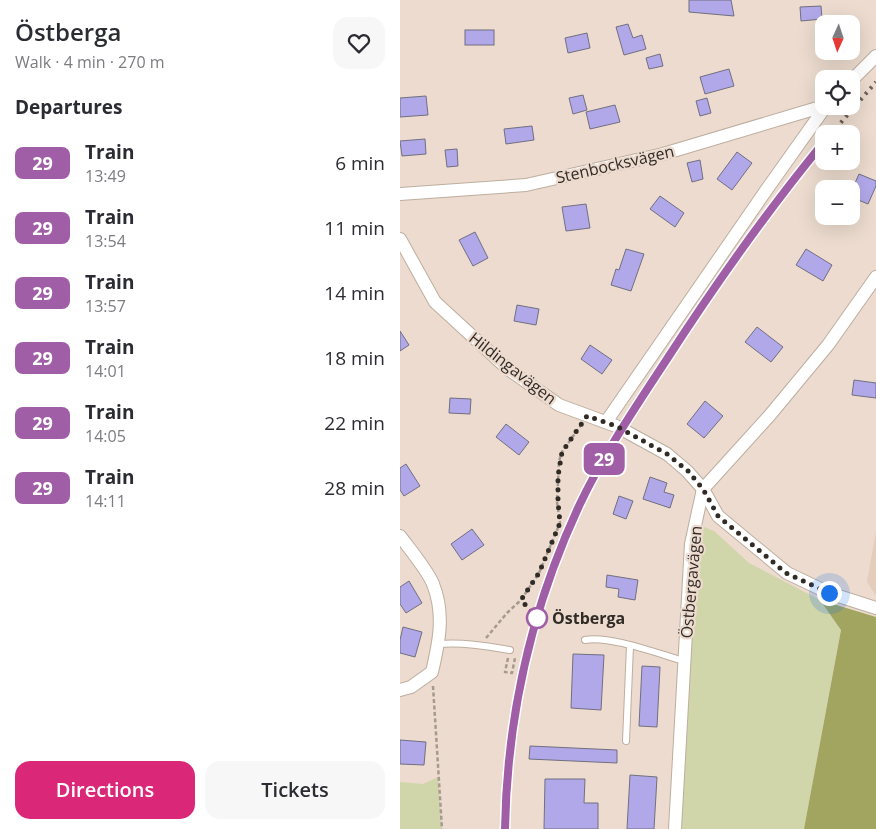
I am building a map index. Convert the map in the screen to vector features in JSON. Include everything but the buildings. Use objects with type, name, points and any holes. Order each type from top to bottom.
[{"type":"street","points":[[860,72],[876,56]]},
{"type":"street","name":"Stenbocksvägen","points":[[400,194],[526,185],[663,154],[815,109]]},
{"type":"street","points":[[606,422],[819,115]]},
{"type":"street","name":"Hildingavägen","points":[[400,239],[434,302],[508,369],[559,405],[616,426],[667,454],[688,471],[703,489],[718,516],[786,573],[829,593],[876,608]]},
{"type":"street","name":"Östbergavägen","points":[[675,829],[691,544],[703,489],[770,415],[828,345],[876,277]]},
{"type":"street","points":[[400,536],[433,583],[441,613],[439,644],[432,672],[411,687],[400,690]]},
{"type":"lane","points":[[585,640],[594,638],[609,640],[684,661]]},
{"type":"lane","points":[[439,644],[481,645],[510,650]]},
{"type":"lane","points":[[626,741],[630,646]]},
{"type":"path","points":[[481,645],[528,590],[539,573],[560,523],[558,502],[559,462],[562,452],[587,416]]},
{"type":"path","points":[[510,650],[505,672],[512,673],[516,656],[518,657]]},
{"type":"path","points":[[432,672],[442,829]]},
{"type":"shaded area","points":[[876,531],[876,596],[867,582]]},
{"type":"green space","points":[[704,527],[714,531],[749,563],[820,600],[841,629],[804,829],[680,829],[696,548]]},
{"type":"green space","points":[[820,600],[876,617],[876,829],[804,829],[841,630]]},
{"type":"green space","points":[[438,777],[442,829],[400,829],[400,782],[423,784]]},
{"type":"railway","points":[[839,125],[876,82]]},
{"type":"railway","points":[[505,829],[511,745],[525,663],[548,583],[562,544],[579,506],[599,466],[622,428],[689,325],[744,245],[815,153]]},
{"type":"train","name":"29","points":[[505,829],[509,762],[520,685],[552,572],[580,505],[622,429],[677,342],[755,230],[815,153]]},
{"type":"place","name":"Östberga","points":[[537,618]]},
{"type":"route","points":[[537,618],[521,600],[539,573],[560,523],[558,476],[562,452],[587,416],[616,426],[667,454],[688,471],[703,489],[718,516],[786,573],[829,593]]}]
